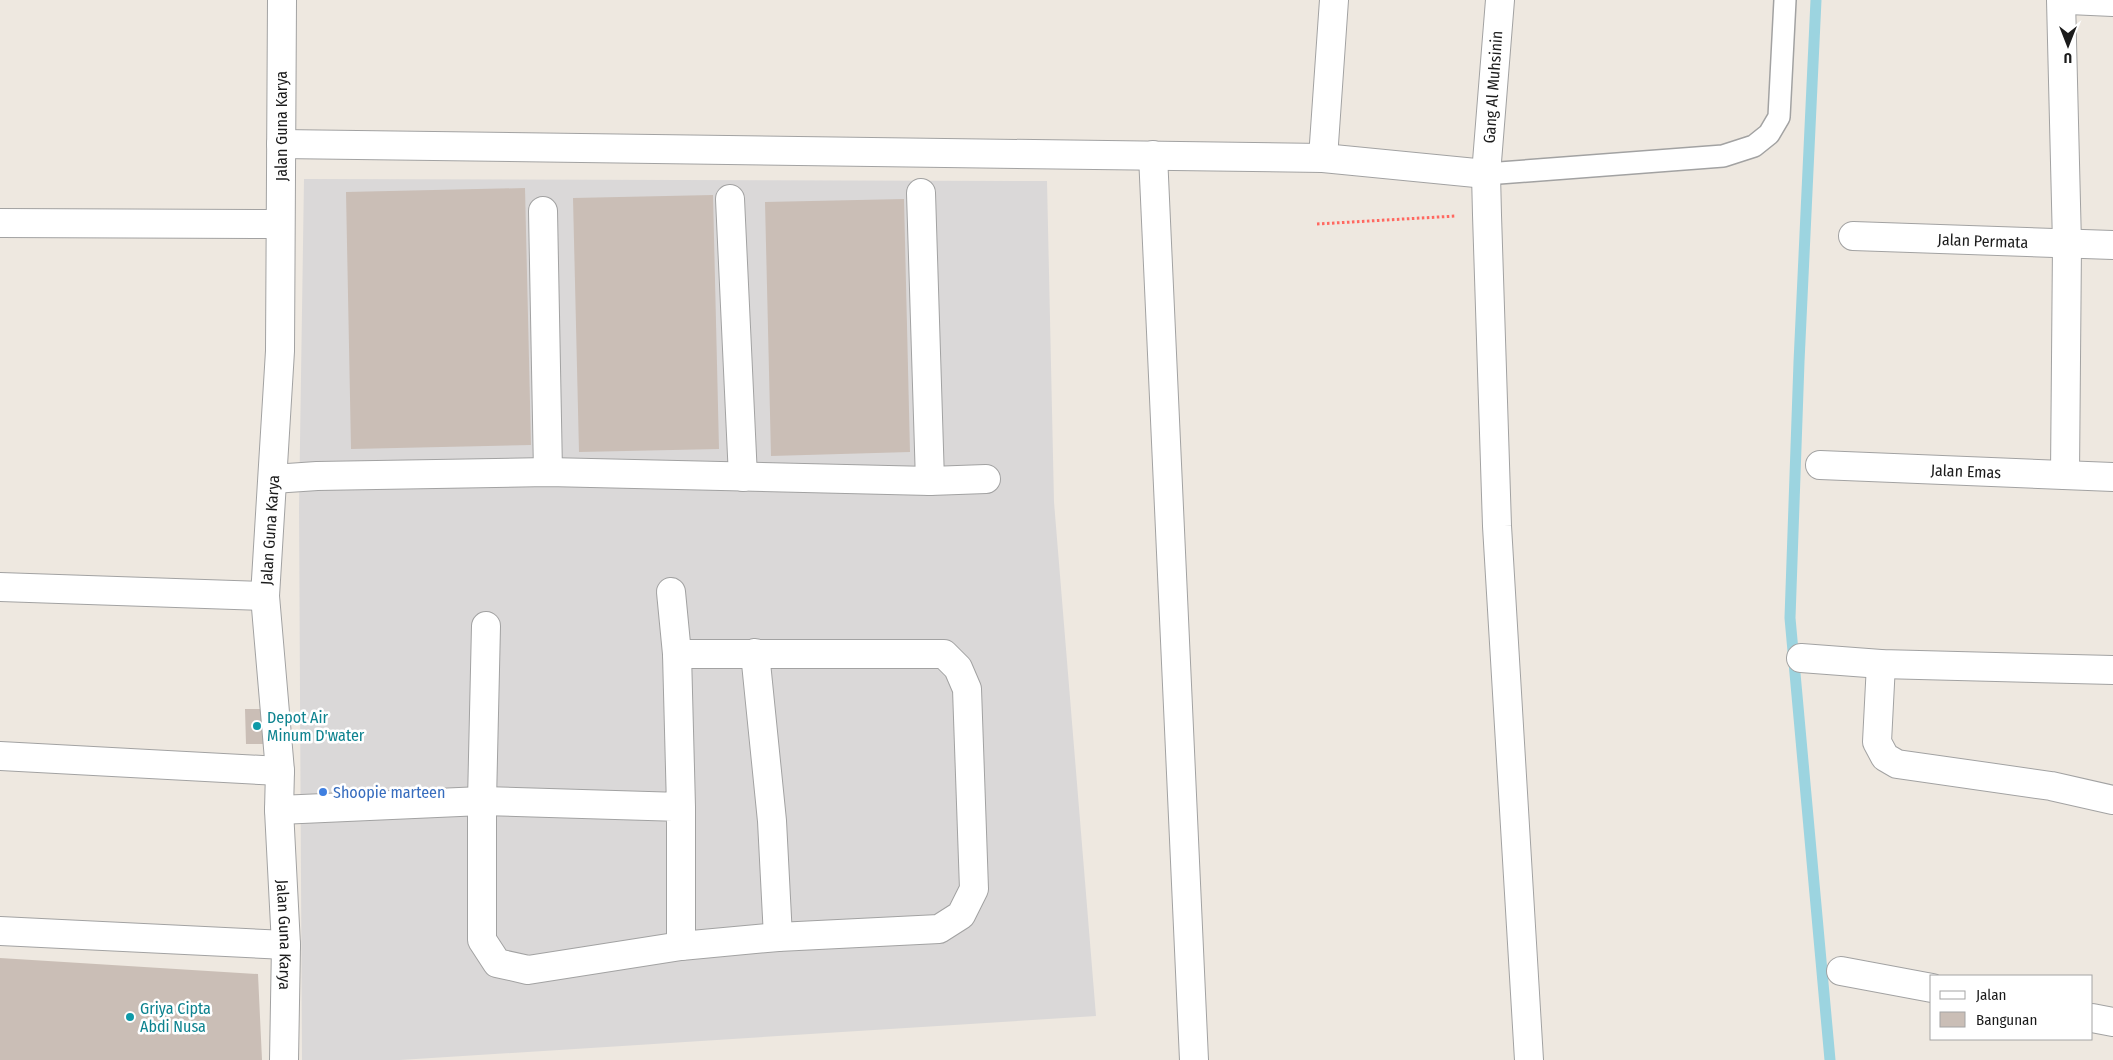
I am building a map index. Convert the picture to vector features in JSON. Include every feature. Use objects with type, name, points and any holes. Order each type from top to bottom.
[{"type":"street","name":"Jalan Guna Karya","points":[[282,0],[280,351],[265,596],[280,771],[279,810],[286,945],[284,1060]]},
{"type":"street","points":[[1324,158],[1334,0]]},
{"type":"street","name":"Gang Al Muhsinin","points":[[1500,0],[1486,174],[1487,215],[1497,526],[1529,1060]]},
{"type":"street","points":[[2060,0],[2067,244],[2065,475]]},
{"type":"street","points":[[2069,0],[2113,2]]},
{"type":"street","points":[[281,144],[1324,158],[1486,174]]},
{"type":"street","points":[[1153,155],[1194,1060]]},
{"type":"street","points":[[921,193],[930,481]]},
{"type":"street","points":[[730,199],[743,476]]},
{"type":"street","points":[[543,211],[548,472]]},
{"type":"street","points":[[0,223],[280,224]]},
{"type":"street","name":"Jalan Permata","points":[[1852,236],[2113,245]]},
{"type":"street","name":"Jalan Emas","points":[[1820,465],[2113,476]]},
{"type":"street","points":[[273,479],[317,476],[548,472],[930,481],[986,480]]},
{"type":"street","points":[[0,587],[265,596]]},
{"type":"street","points":[[671,592],[677,654],[681,807],[681,946]]},
{"type":"street","points":[[486,626],[482,801],[482,940],[497,963],[528,970],[681,946],[778,937],[939,929],[961,915],[974,889],[967,689],[958,668],[944,654],[677,654]]},
{"type":"street","points":[[755,654],[772,821],[778,937]]},
{"type":"street","points":[[1801,658],[1881,664],[2113,670]]},
{"type":"street","points":[[1881,664],[1877,742],[1885,757],[1897,764],[2051,786],[2113,800]]},
{"type":"street","points":[[0,756],[280,771]]},
{"type":"street","points":[[279,810],[482,801],[681,807]]},
{"type":"street","points":[[0,931],[286,945]]},
{"type":"street","points":[[1841,970],[1930,988]]},
{"type":"street","points":[[2093,1018],[2113,1022]]},
{"type":"lane","points":[[1486,174],[1723,156],[1754,146],[1769,134],[1779,117],[1785,0]]},
{"type":"path","points":[[1318,224],[1487,215]]},
{"type":"shaded area","points":[[304,179],[1047,181],[1054,502],[1096,1016],[400,1060],[302,1060],[299,509]]},
{"type":"building","points":[[525,188],[531,445],[351,449],[346,192]]},
{"type":"building","points":[[713,195],[719,449],[579,452],[573,198]]},
{"type":"building","points":[[904,199],[910,452],[771,456],[765,202]]},
{"type":"building","name":"Depot Air Minum D'water","points":[[245,709],[267,709],[270,744],[246,744]]},
{"type":"building","name":"Griya Cipta Abdi Nusa","points":[[0,958],[258,974],[262,1060],[0,1060]]},
{"type":"waterway","points":[[1816,0],[1799,362],[1790,618],[1830,1060]]},
{"type":"place","name":"Depot Air Minum D'water","points":[[257,726]]},
{"type":"place","name":"Shoopie marteen","points":[[323,792]]},
{"type":"place","name":"Griya Cipta Abdi Nusa","points":[[130,1017]]}]
